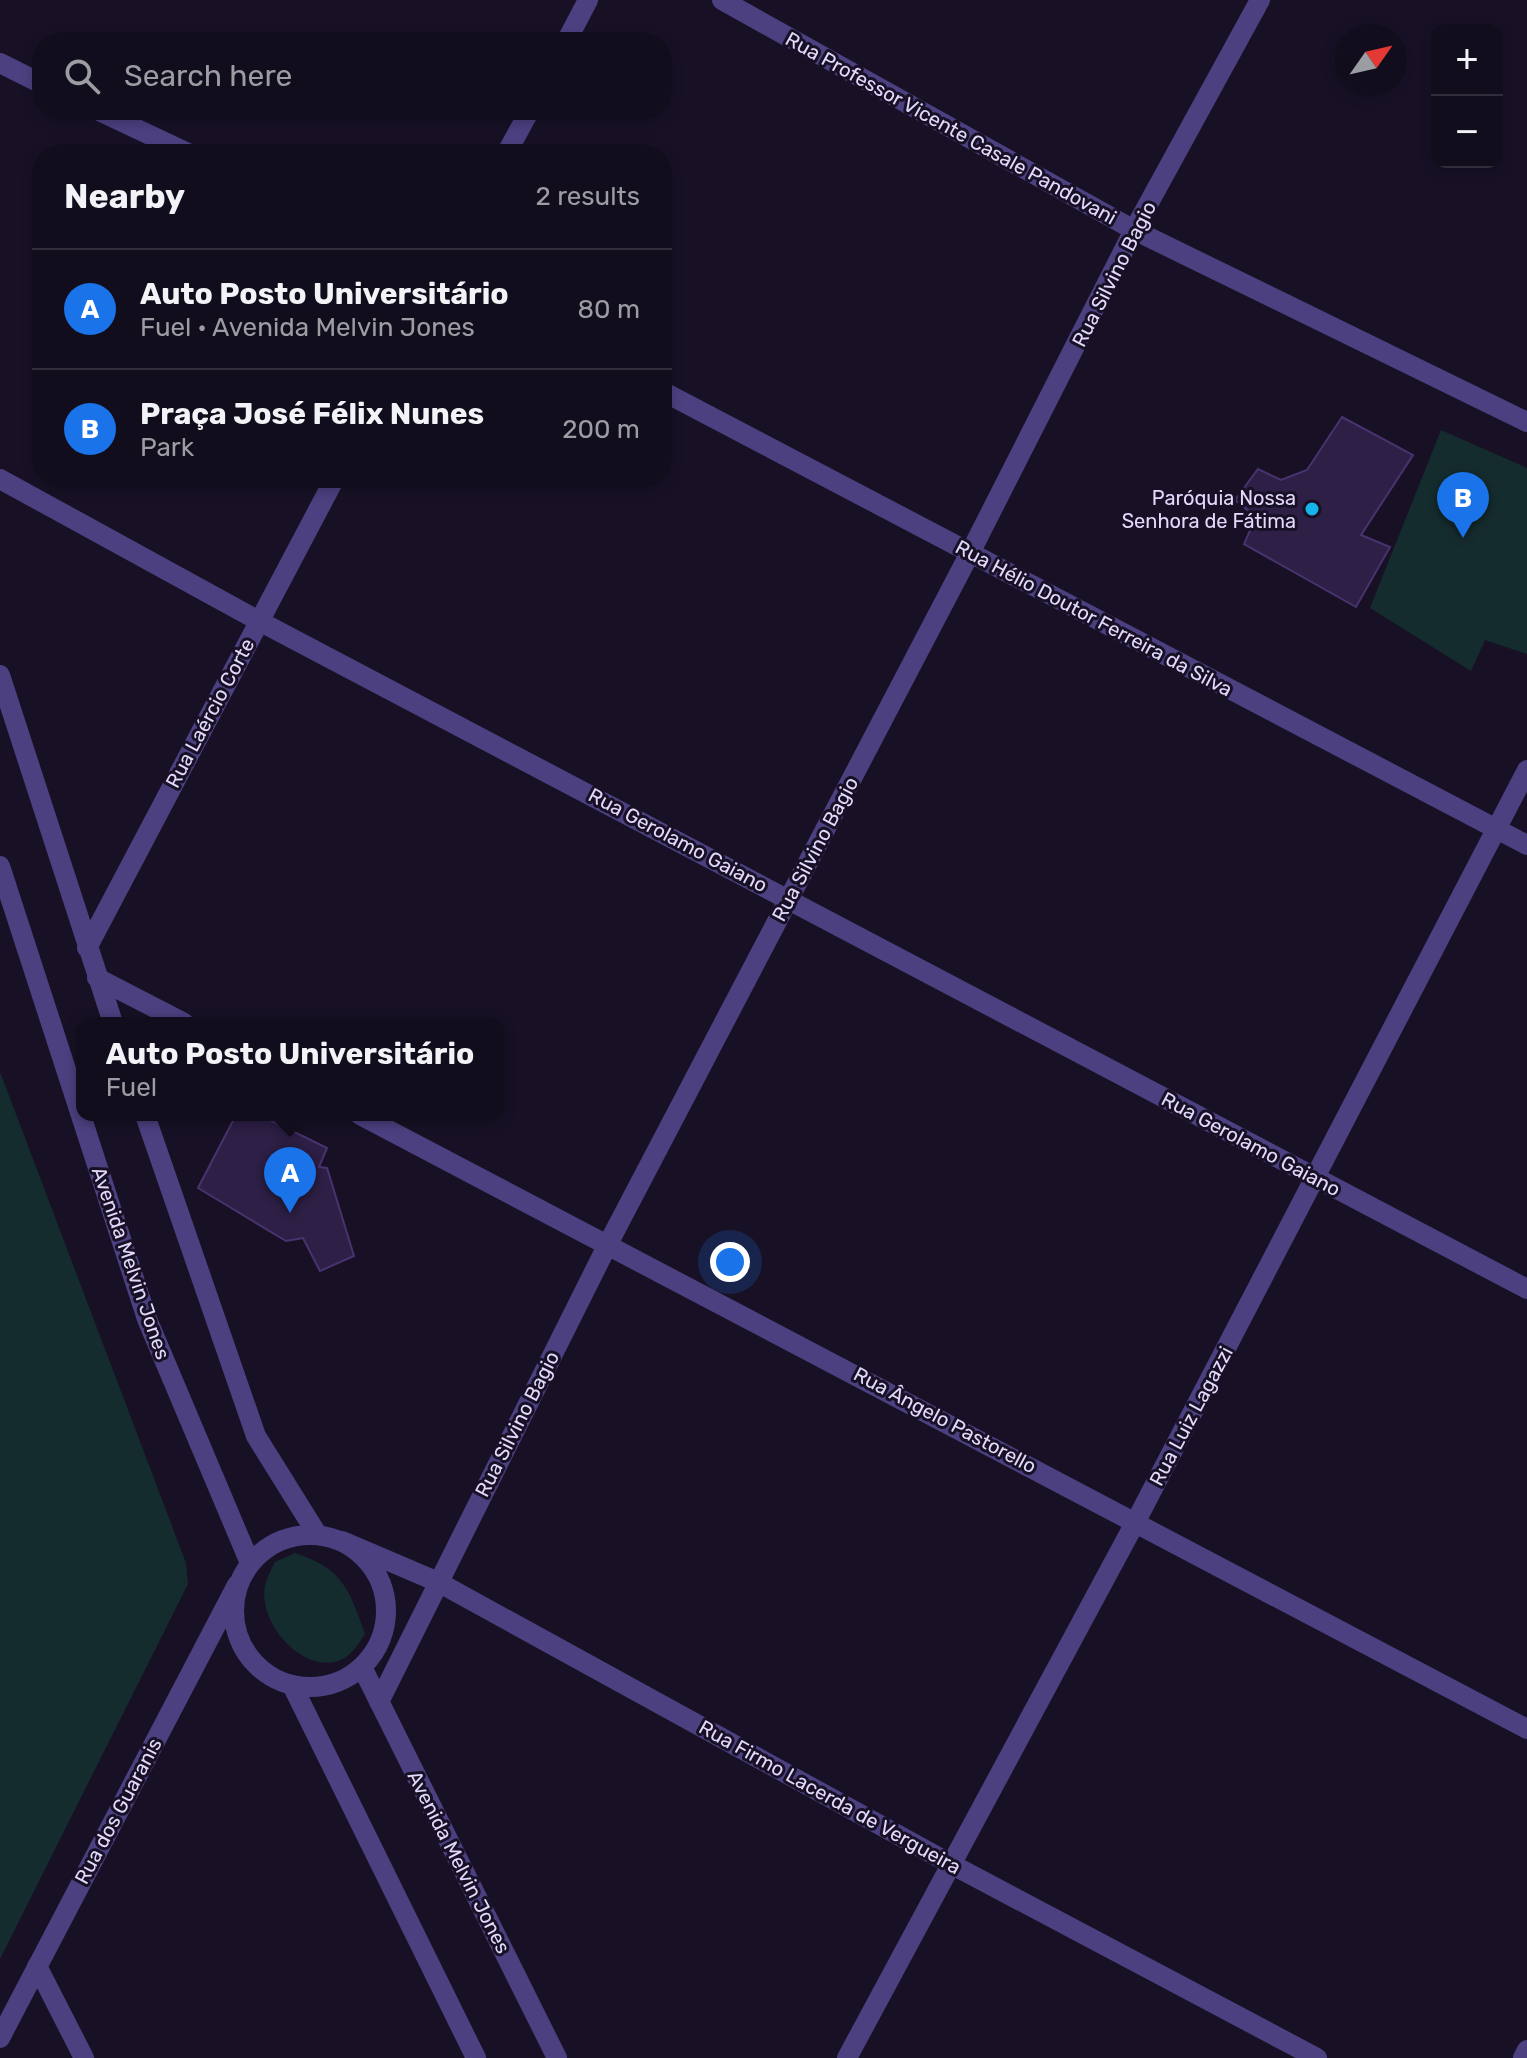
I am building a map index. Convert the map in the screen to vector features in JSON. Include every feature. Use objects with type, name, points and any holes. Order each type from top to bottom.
[{"type":"street","points":[[571,32],[588,0]]},
{"type":"street","name":"Rua Professor Vicente Casale Pandovani","points":[[722,0],[1134,230],[1527,422]]},
{"type":"street","name":"Rua Silvino Bagio","points":[[379,1702],[608,1244],[970,553],[1134,230],[1260,0]]},
{"type":"street","points":[[0,63],[32,79]]},
{"type":"street","points":[[118,120],[169,144]]},
{"type":"street","points":[[511,144],[525,120]]},
{"type":"street","name":"Rua Hélio Doutor Ferreira da Silva","points":[[672,396],[1527,845]]},
{"type":"street","name":"Rua Gerolamo Gaiano","points":[[0,479],[259,621],[1527,1289]]},
{"type":"street","name":"Rua Laércio Corte","points":[[87,948],[330,488]]},
{"type":"street","points":[[0,675],[111,1017]]},
{"type":"street","name":"Rua Luiz Lagazzi","points":[[847,2058],[1317,1179],[1527,770]]},
{"type":"street","name":"Avenida Melvin Jones","points":[[0,866],[76,1100]]},
{"type":"street","points":[[97,978],[172,1017]]},
{"type":"street","name":"Avenida Melvin Jones","points":[[83,1121],[147,1319],[250,1563]]},
{"type":"street","points":[[147,1121],[256,1436],[317,1534]]},
{"type":"street","name":"Rua Ângelo Pastorello","points":[[372,1121],[1527,1729]]},
{"type":"street","points":[[317,1534],[342,1541],[362,1555],[377,1575],[385,1598],[385,1624],[377,1647],[362,1667],[341,1681],[317,1687],[292,1685],[268,1675],[250,1658],[237,1636],[233,1610],[237,1585],[250,1563],[268,1546],[292,1536],[317,1534]]},
{"type":"street","name":"Rua Firmo Lacerda de Vergueira","points":[[342,1541],[438,1582],[949,1863],[1317,2058]]},
{"type":"street","name":"Rua dos Guaranis","points":[[0,2038],[237,1585]]},
{"type":"street","name":"Avenida Melvin Jones","points":[[362,1667],[557,2058]]},
{"type":"street","points":[[292,1685],[476,2058]]},
{"type":"street","points":[[37,1966],[84,2058]]},
{"type":"street","points":[[1523,2058],[1527,2050]]},
{"type":"green space","points":[[1441,430],[1527,468],[1527,654],[1485,640],[1471,671],[1370,608]]},
{"type":"green space","points":[[0,1072],[186,1563],[188,1584],[0,1959]]},
{"type":"green space","points":[[295,1553],[334,1574],[354,1605],[365,1634],[343,1659],[324,1662],[296,1652],[275,1628],[268,1614],[265,1586],[268,1577],[275,1562]]},
{"type":"building","name":"Paróquia Nossa Senhora de Fátima","points":[[1342,417],[1413,455],[1361,535],[1390,547],[1356,607],[1244,544],[1256,517],[1235,500],[1258,469],[1281,480],[1307,470]]},
{"type":"building","points":[[233,1121],[272,1121],[327,1148],[319,1167],[327,1168],[354,1256],[320,1271],[303,1238],[286,1241],[198,1188]]},
{"type":"place","name":"Paróquia Nossa Senhora de Fátima","points":[[1312,509]]},
{"type":"place","name":"Praça José Félix Nunes","points":[[1463,538]]},
{"type":"place","name":"Auto Posto Universitário","points":[[290,1213]]}]
